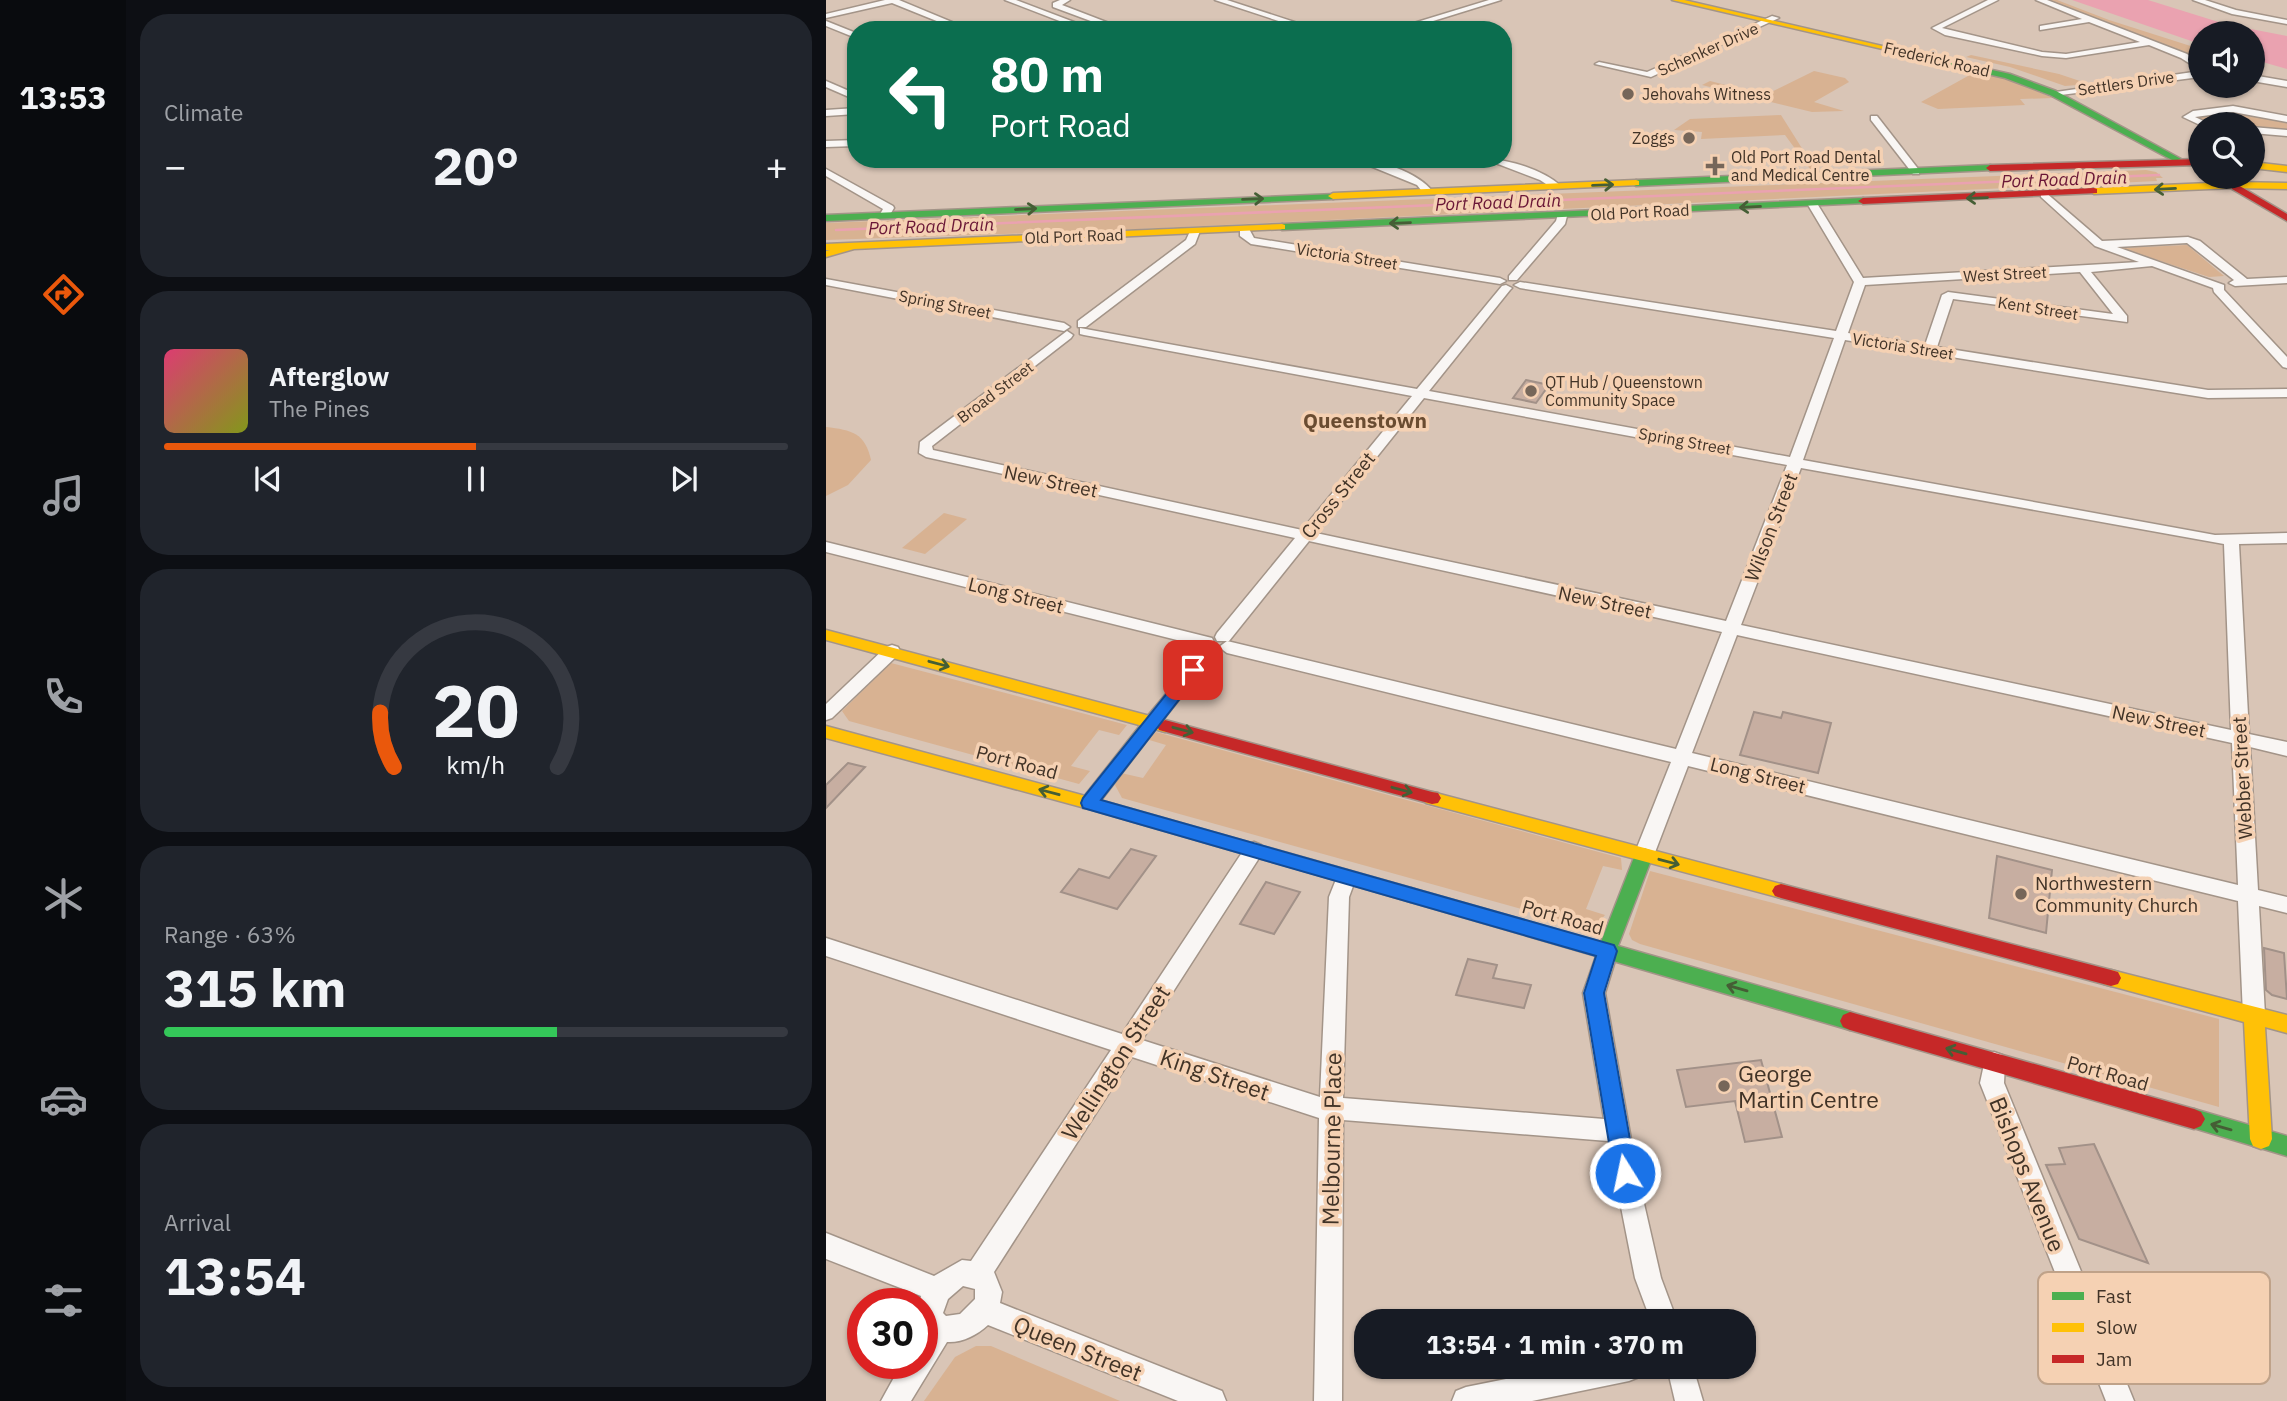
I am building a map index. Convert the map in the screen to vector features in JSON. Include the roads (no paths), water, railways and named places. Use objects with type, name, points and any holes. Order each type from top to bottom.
[{"type":"main road","name":"Frederick Road","points":[[1675,0],[1772,20]]},
{"type":"main road","name":"Frederick Road","points":[[1692,0],[1984,69],[2059,92],[2188,158]]},
{"type":"main road","points":[[2133,162],[2152,159],[2157,154],[2153,142],[2188,148]]},
{"type":"main road","name":"Old Port Road","points":[[826,247],[1558,213],[1813,205],[1850,189],[1916,172],[2188,162]]},
{"type":"main road","points":[[2265,166],[2287,169]]},
{"type":"main road","name":"Old Port Road","points":[[826,218],[1428,192],[1850,189],[2045,195],[2188,184]]},
{"type":"main road","name":"Old Port Road","points":[[2265,184],[2287,186]]},
{"type":"main road","points":[[2261,198],[2287,186]]},
{"type":"main road","points":[[2245,189],[2287,218]]},
{"type":"main road","points":[[1552,190],[1558,213]]},
{"type":"main road","points":[[826,254],[853,246]]},
{"type":"main road","points":[[826,635],[1644,855],[2287,1024]]},
{"type":"main road","points":[[1089,803],[1152,722]]},
{"type":"main road","name":"Port Road","points":[[826,732],[1089,803],[2287,1146]]},
{"type":"main road","points":[[1608,951],[1644,855]]},
{"type":"main road","points":[[2254,1015],[2261,1139]]},
{"type":"street","points":[[826,16],[893,0],[945,21]]},
{"type":"street","points":[[1009,0],[1066,21]]},
{"type":"street","points":[[1066,0],[1056,5],[1099,21]]},
{"type":"street","points":[[1219,0],[1286,21]]},
{"type":"street","points":[[1426,21],[1497,0]]},
{"type":"street","points":[[1994,0],[1936,29],[2051,56],[2073,56],[2148,43]]},
{"type":"street","points":[[2040,0],[2188,59]]},
{"type":"street","points":[[2197,0],[2235,12],[2287,22]]},
{"type":"street","name":"Schenker Drive","points":[[1599,64],[1648,75],[1772,20]]},
{"type":"street","points":[[2043,28],[2091,20]]},
{"type":"street","points":[[826,23],[847,32]]},
{"type":"street","name":"Settlers Drive","points":[[2059,92],[2188,76]]},
{"type":"street","points":[[2265,80],[2287,84]]},
{"type":"street","points":[[826,84],[845,93]]},
{"type":"street","points":[[2206,112],[2233,108],[2253,112]]},
{"type":"street","points":[[826,113],[847,112]]},
{"type":"street","points":[[2265,115],[2287,119]]},
{"type":"street","points":[[1874,118],[1916,172]]},
{"type":"street","points":[[2265,131],[2287,133]]},
{"type":"street","points":[[826,144],[847,143]]},
{"type":"street","points":[[1512,167],[1544,178],[1552,190]]},
{"type":"street","points":[[1382,168],[1421,183],[1428,192]]},
{"type":"street","points":[[826,172],[889,208],[884,216]]},
{"type":"street","points":[[2045,195],[2099,244],[2150,264],[2220,287],[2244,282],[2287,280]]},
{"type":"street","points":[[1813,205],[1860,282]]},
{"type":"street","name":"Cross Street","points":[[1152,722],[1561,222],[1558,213]]},
{"type":"street","name":"Victoria Street","points":[[1244,229],[1245,236],[1251,241],[2208,394],[2287,393]]},
{"type":"street","points":[[1066,331],[1083,327],[1191,242],[1195,231]]},
{"type":"street","points":[[2099,244],[2188,240],[2196,243],[2244,282]]},
{"type":"street","name":"West Street","points":[[1860,282],[2137,268],[2150,264]]},
{"type":"street","name":"Kent Street","points":[[1930,350],[1948,295],[2123,319],[2084,270]]},
{"type":"street","name":"Spring Street","points":[[826,282],[1066,331]]},
{"type":"street","name":"Wilson Street","points":[[1644,855],[1796,461],[1860,282]]},
{"type":"street","points":[[2220,287],[2218,290],[2287,364]]},
{"type":"street","name":"Spring Street","points":[[1083,327],[1420,393],[2231,541],[2287,538]]},
{"type":"street","name":"Broad Street","points":[[925,450],[930,441],[1066,331]]},
{"type":"street","name":"New Street","points":[[925,450],[932,455],[2287,749]]},
{"type":"street","name":"Webber Street","points":[[2231,541],[2254,1015]]},
{"type":"street","name":"Long Street","points":[[826,547],[1216,645],[2287,905]]},
{"type":"street","points":[[826,714],[892,651]]},
{"type":"street","name":"Wellington Street","points":[[978,1274],[1254,850]]},
{"type":"street","name":"Melbourne Place","points":[[1328,1401],[1331,1108],[1339,897],[1346,878]]},
{"type":"street","name":"King Street","points":[[826,947],[1315,1107],[1618,1131]]},
{"type":"street","points":[[1608,951],[1594,993],[1618,1131],[1648,1278],[1660,1309]]},
{"type":"street","name":"Bishops Avenue","points":[[1994,1062],[1992,1083],[2068,1272]]},
{"type":"street","points":[[826,1245],[933,1288]]},
{"type":"street","points":[[938,1290],[962,1273],[978,1274],[988,1284],[988,1301],[984,1310],[968,1326],[958,1330],[938,1327]]},
{"type":"street","name":"Queen Street","points":[[984,1310],[1212,1401]]},
{"type":"street","points":[[894,1401],[908,1379]]},
{"type":"street","points":[[1466,1401],[1571,1379]]},
{"type":"street","points":[[1683,1379],[1689,1401]]},
{"type":"street","name":"Bishops Avenue","points":[[2113,1384],[2120,1401]]},
{"type":"waterway","name":"Port Road Drain","points":[[836,230],[2159,175]]},
{"type":"place","name":"Jehovahs Witness","points":[[1628,94]]},
{"type":"place","name":"Zoggs","points":[[1689,138]]},
{"type":"place","name":"Old Port Road Dental and Medical Centre","points":[[1715,166]]},
{"type":"place","name":"QT Hub / Queenstown Community Space","points":[[1531,391]]},
{"type":"place","name":"Northwestern Community Church","points":[[2021,894]]},
{"type":"place","name":"George Martin Centre","points":[[1724,1086]]},
{"type":"district","name":"Queenstown","points":[[1365,420]]}]
